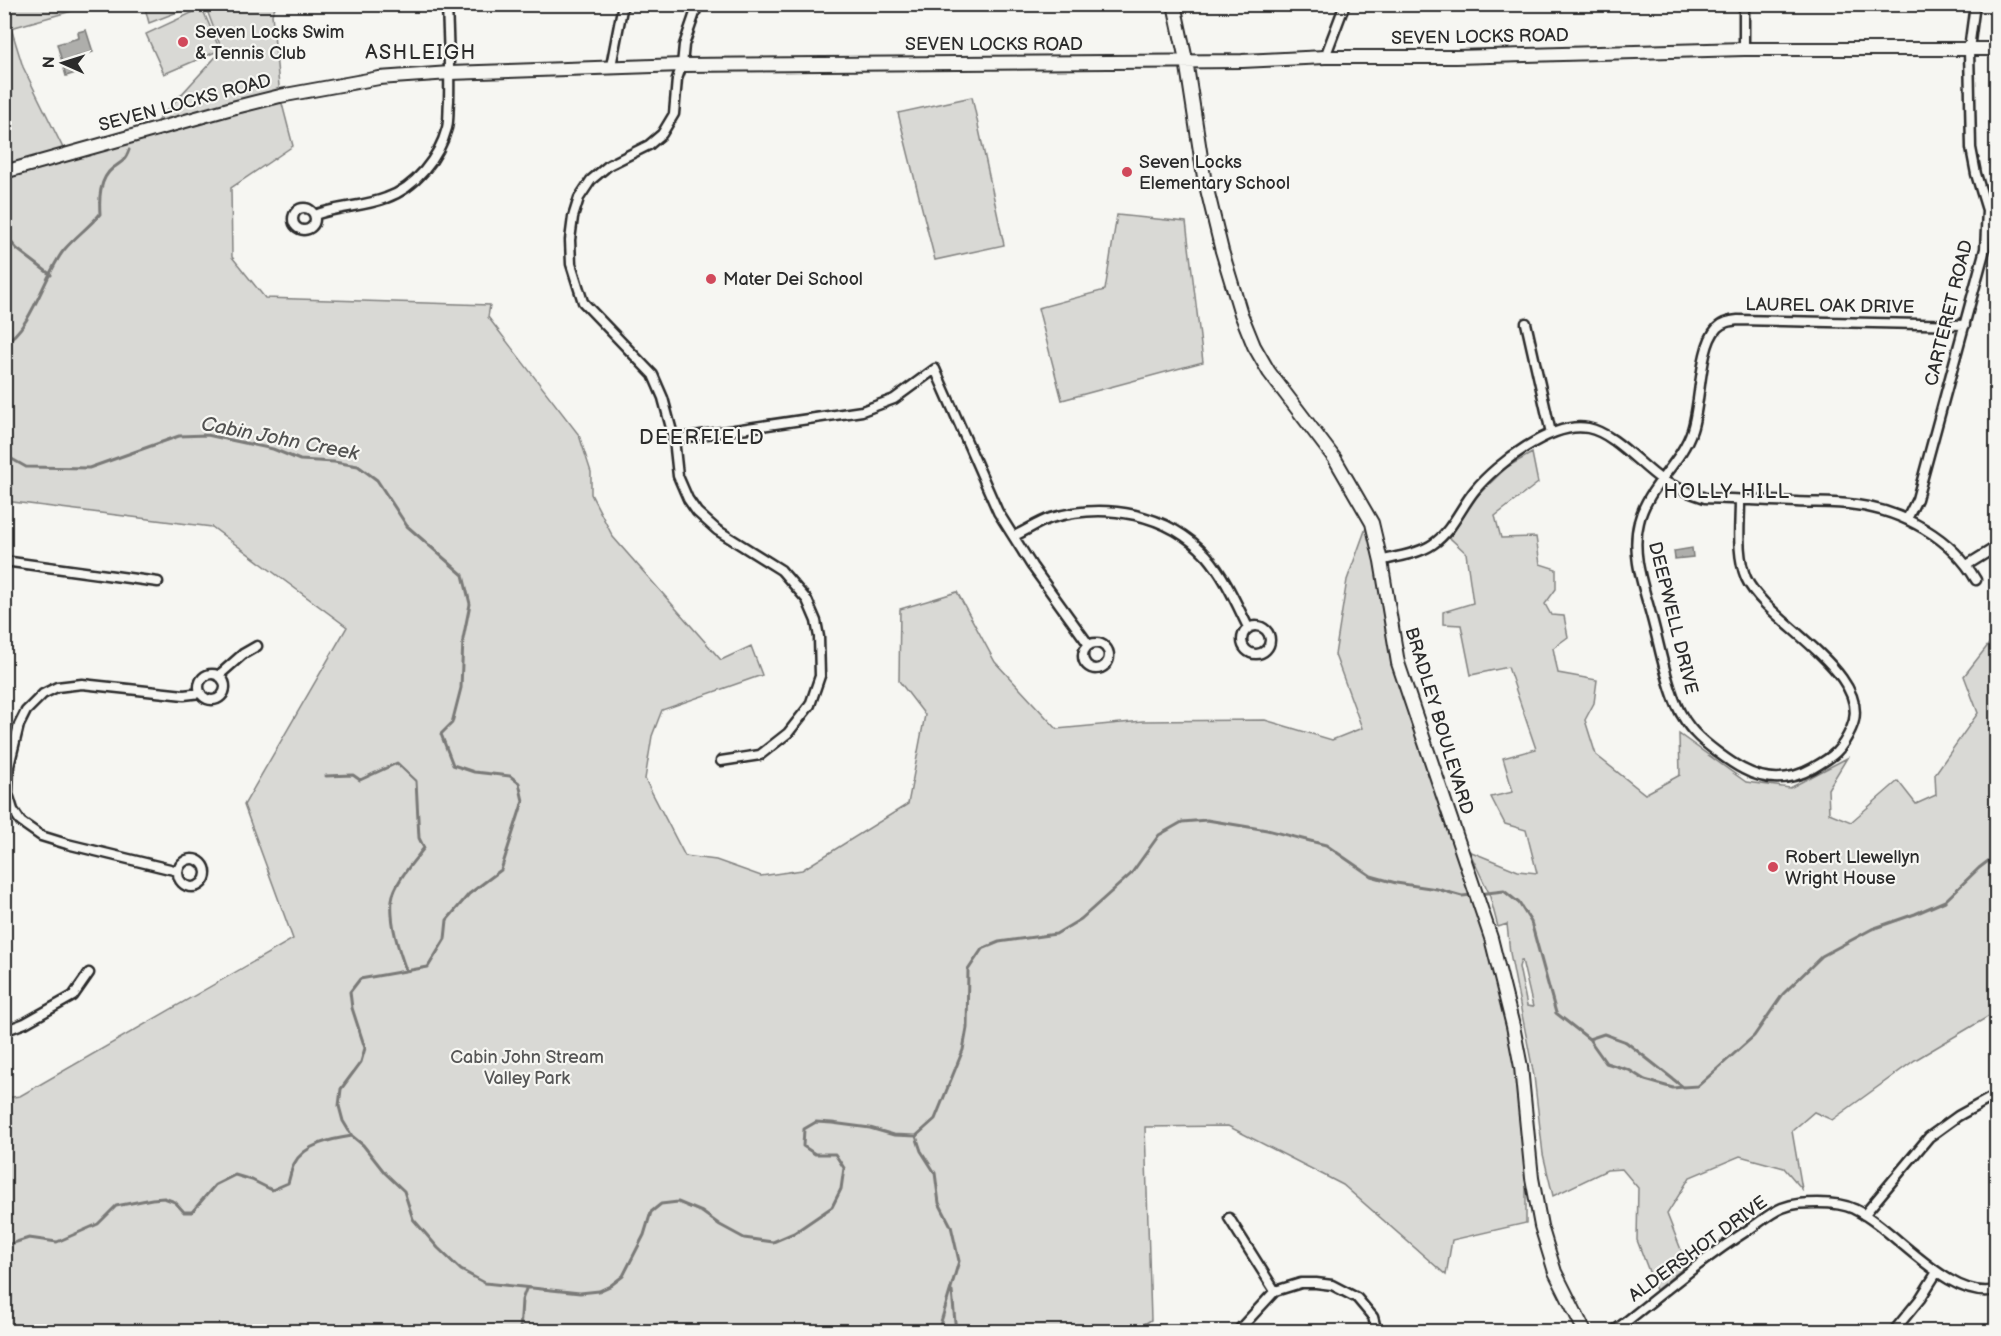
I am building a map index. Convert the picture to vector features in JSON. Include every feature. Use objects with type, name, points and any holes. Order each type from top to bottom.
[{"type":"main road","name":"BRADLEY BOULEVARD","points":[[1174,4],[1186,60],[1204,177],[1222,252],[1241,314],[1254,346],[1269,372],[1335,459],[1372,523],[1381,561],[1398,663],[1491,938],[1517,1047],[1532,1178],[1541,1226],[1555,1272],[1585,1332]]},
{"type":"main road","name":"SEVEN LOCKS ROAD","points":[[4,172],[280,96],[379,78],[450,73],[611,66],[1186,60],[1242,62],[1325,57],[1465,57],[1744,49],[1996,49]]},
{"type":"street","points":[[315,215],[330,209],[387,198],[408,186],[425,170],[439,150],[448,126],[450,73],[447,4]]},
{"type":"street","points":[[611,66],[623,4]]},
{"type":"street","points":[[698,4],[684,45],[682,65],[677,79],[674,114],[662,134],[649,145],[609,165],[591,180],[579,198],[570,240],[571,264],[582,302],[653,375],[663,398],[674,439],[678,477],[688,499],[697,512],[717,530],[781,570],[807,600],[816,621],[819,637],[820,676],[810,705],[788,733],[760,756],[721,761]]},
{"type":"street","points":[[1325,57],[1346,4]]},
{"type":"street","points":[[1744,4],[1744,49]]},
{"type":"street","name":"CARTERET ROAD","points":[[1907,519],[1917,499],[1985,249],[1987,210],[1971,148],[1969,49],[1975,4]]},
{"type":"street","name":"LAUREL OAK DRIVE","points":[[1662,480],[1692,432],[1708,342],[1716,328],[1723,323],[1738,320],[1965,325]]},
{"type":"street","points":[[1526,323],[1551,433]]},
{"type":"street","points":[[674,439],[862,411],[894,399],[935,369],[998,512],[1032,566],[1089,645]]},
{"type":"street","points":[[1381,561],[1412,553],[1434,544],[1445,533],[1474,490],[1488,475],[1518,452],[1551,433],[1581,427],[1602,434],[1662,480],[1705,498],[1855,505],[1881,510],[1907,519],[1941,540],[1967,565],[1976,580]]},
{"type":"street","name":"DEEPWELL DRIVE","points":[[1662,480],[1639,520],[1636,539],[1643,581],[1664,665],[1678,708],[1695,733],[1739,767],[1766,778],[1784,779],[1804,773],[1834,756],[1843,745],[1853,725],[1855,714],[1852,694],[1838,671],[1757,597],[1746,576],[1740,552],[1740,500]]},
{"type":"street","points":[[1014,536],[1049,519],[1084,511],[1116,511],[1146,518],[1184,536],[1207,556],[1226,583],[1248,627]]},
{"type":"street","points":[[1967,565],[1996,547]]},
{"type":"street","points":[[4,561],[158,582]]},
{"type":"street","points":[[218,676],[243,654],[257,646]]},
{"type":"street","points":[[178,871],[41,836],[21,822],[6,795],[9,766],[19,725],[26,711],[44,694],[57,687],[82,684],[184,695],[201,693],[210,700],[221,697],[225,686],[218,676],[211,675],[203,678],[200,685],[201,693]]},
{"type":"street","points":[[4,1031],[25,1023],[73,996],[89,973]]},
{"type":"street","points":[[1864,1215],[1929,1137],[1958,1116],[1996,1095]]},
{"type":"street","name":"ALDERSHOT DRIVE","points":[[1614,1332],[1731,1241],[1782,1208],[1803,1203],[1825,1203],[1852,1208],[1878,1222],[1937,1272],[1960,1285],[1979,1291],[1996,1290]]},
{"type":"street","points":[[1229,1218],[1275,1291]]},
{"type":"street","points":[[1893,1332],[1920,1299],[1937,1272]]},
{"type":"street","points":[[1237,1332],[1275,1291],[1301,1283],[1332,1286],[1357,1298],[1373,1317],[1377,1332]]},
{"type":"green space","points":[[144,4],[196,4],[196,5],[149,23]]},
{"type":"green space","name":"Cabin John Stream Valley Park","points":[[5,5],[93,5],[11,28],[23,67],[66,154],[147,132],[222,50],[205,5],[276,5],[272,14],[280,96],[293,146],[231,188],[232,257],[265,298],[490,305],[488,317],[579,435],[591,472],[591,494],[613,537],[721,660],[751,646],[762,675],[662,710],[652,736],[645,779],[685,856],[716,860],[761,876],[802,870],[908,804],[925,715],[899,681],[900,609],[957,592],[995,662],[1057,729],[1143,721],[1265,720],[1332,740],[1362,728],[1335,655],[1347,580],[1367,525],[1377,561],[1388,629],[1491,938],[1526,1119],[1526,1223],[1452,1240],[1446,1275],[1343,1185],[1228,1126],[1145,1127],[1151,1320],[1133,1331],[5,1331],[5,1098],[20,1096],[293,939],[244,805],[347,627],[212,527],[5,501]]},
{"type":"green space","name":"Seven Locks Swim & Tennis Club","points":[[202,8],[220,50],[164,74],[146,34]]},
{"type":"green space","points":[[972,97],[1004,245],[935,260],[898,113]]},
{"type":"green space","points":[[1117,215],[1186,222],[1203,362],[1062,400],[1038,308],[1105,290]]},
{"type":"green space","points":[[1532,453],[1538,483],[1495,516],[1501,538],[1536,537],[1540,564],[1556,569],[1556,589],[1545,604],[1551,615],[1564,616],[1568,637],[1553,648],[1558,673],[1597,680],[1594,703],[1585,720],[1596,755],[1645,794],[1680,775],[1679,734],[1746,782],[1790,788],[1847,758],[1828,789],[1829,813],[1851,822],[1898,781],[1916,804],[1936,795],[1935,774],[1978,713],[1964,676],[1996,635],[1996,1012],[1915,1060],[1832,1120],[1814,1112],[1792,1131],[1802,1189],[1784,1168],[1740,1156],[1690,1177],[1667,1214],[1687,1265],[1656,1290],[1637,1240],[1638,1188],[1622,1169],[1607,1170],[1553,1196],[1543,1154],[1534,1076],[1510,953],[1507,924],[1498,927],[1489,893],[1469,851],[1518,871],[1537,873],[1526,830],[1505,824],[1491,797],[1513,792],[1503,758],[1536,749],[1508,667],[1471,675],[1461,625],[1443,624],[1443,612],[1473,603],[1466,553],[1450,538],[1475,498],[1507,467]],"holes":[[[1522,960],[1533,1007],[1527,1006],[1519,967]]]},
{"type":"shaded area","points":[[86,30],[93,52],[75,57],[79,72],[66,76],[57,44],[79,38],[78,32]]},
{"type":"shaded area","points":[[1692,548],[1693,557],[1675,559],[1674,551]]},
{"type":"waterway","points":[[4,343],[23,326],[64,250],[100,214],[102,183],[108,173],[125,159],[129,150]]},
{"type":"waterway","points":[[4,234],[17,249],[51,275]]},
{"type":"waterway","name":"Cabin John Creek","points":[[4,449],[10,458],[26,467],[89,468],[179,436],[207,435],[273,449],[300,460],[358,466],[377,480],[407,526],[463,575],[470,604],[463,639],[461,688],[452,723],[441,734],[453,765],[474,772],[510,776],[519,783],[523,801],[501,870],[469,894],[447,920],[445,939],[428,967],[360,979],[350,992],[352,1008],[365,1048],[361,1062],[341,1089],[339,1106],[343,1121],[352,1136],[363,1145],[385,1173],[404,1191],[413,1219],[461,1270],[485,1283],[580,1293],[599,1291],[623,1276],[644,1235],[651,1212],[661,1204],[678,1202],[702,1212],[744,1238],[773,1242],[794,1233],[832,1207],[841,1189],[844,1168],[835,1154],[815,1154],[803,1146],[804,1129],[816,1122],[870,1128],[894,1135],[916,1136],[935,1119],[963,1050],[967,1028],[968,970],[982,949],[999,942],[1056,934],[1081,919],[1131,874],[1159,835],[1182,822],[1207,820],[1267,830],[1326,845],[1371,876],[1462,896],[1472,895]]},
{"type":"waterway","points":[[326,776],[353,775],[360,780],[397,763],[416,781],[419,838],[424,848],[400,880],[392,900],[393,927],[406,970]]},
{"type":"waterway","name":"Cabin John Creek","points":[[1478,894],[1504,891],[1519,903],[1531,922],[1556,1013],[1589,1039],[1606,1063],[1629,1070],[1645,1080],[1673,1088],[1698,1086],[1754,1036],[1783,994],[1822,956],[1872,929],[1945,901],[1996,855]]},
{"type":"waterway","name":"Cabin John Creek","points":[[1589,1039],[1604,1034],[1626,1042],[1683,1087]]},
{"type":"waterway","points":[[4,1246],[29,1238],[57,1242],[98,1224],[116,1206],[152,1199],[164,1198],[175,1202],[184,1212],[192,1212],[215,1185],[235,1175],[272,1190],[288,1183],[294,1164],[311,1147],[352,1136]]},
{"type":"waterway","points":[[916,1136],[921,1151],[935,1173],[939,1203],[951,1226],[959,1261],[938,1332]]},
{"type":"waterway","points":[[520,1332],[522,1300],[526,1289]]},
{"type":"waterway","points":[[952,1292],[956,1332]]},
{"type":"place","name":"Seven Locks Swim & Tennis Club","points":[[183,42]]},
{"type":"place","name":"Seven Locks Elementary School","points":[[1127,172]]},
{"type":"place","name":"Mater Dei School","points":[[711,279]]},
{"type":"place","name":"Robert Llewellyn Wright House","points":[[1773,867]]},
{"type":"district","name":"ASHLEIGH","points":[[421,53]]},
{"type":"district","name":"DEERFIELD","points":[[702,438]]},
{"type":"district","name":"HOLLY HILL","points":[[1727,492]]}]
